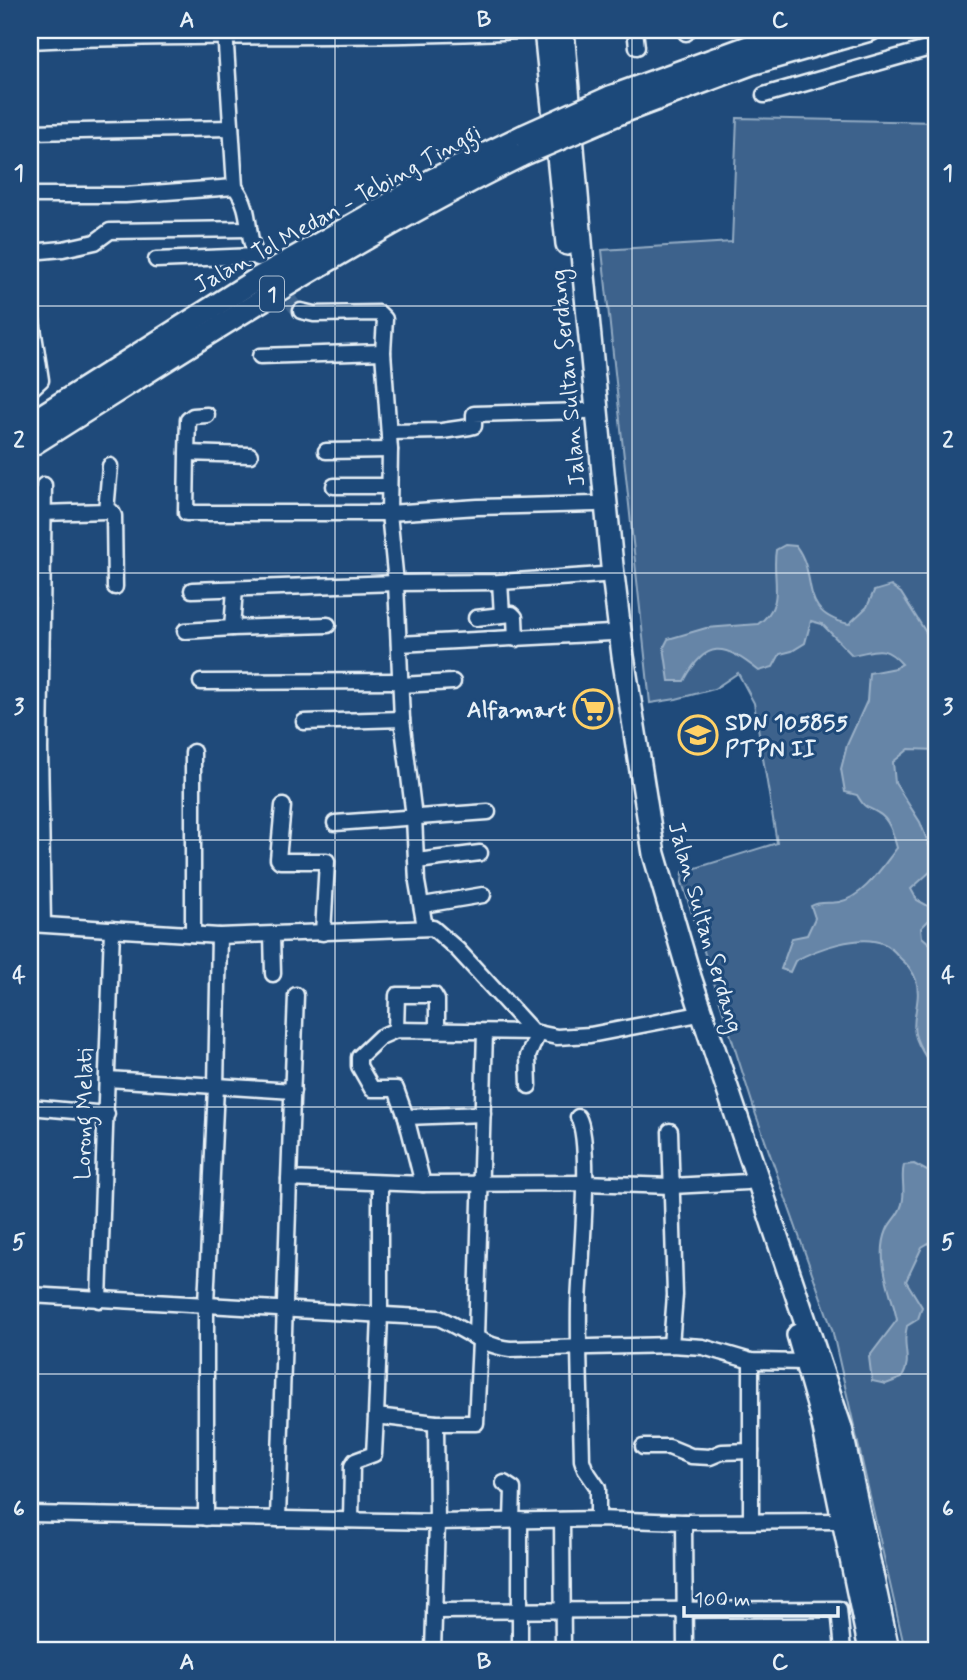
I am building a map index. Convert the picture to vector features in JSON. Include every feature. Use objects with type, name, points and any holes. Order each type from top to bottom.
[{"type":"highway","name":"Jalan Sultan Serdang","points":[[543,30],[576,266],[624,656],[654,854],[690,977],[812,1359],[870,1650]]},
{"type":"highway","name":"Jalan Sultan Serdang","points":[[563,30],[586,411],[602,575],[648,866],[657,903],[747,1182],[812,1359],[841,1428],[888,1650]]},
{"type":"highway","name":"Jalan Tol Medan - Tebing Tinggi","points":[[30,423],[257,279],[432,180],[523,146],[756,44],[806,30]]},
{"type":"highway","name":"Jalan Tol Medan - Tebing Tinggi","points":[[615,105],[870,30]]},
{"type":"highway","name":"Jalan Tol Medan - Tebing Tinggi","points":[[30,446],[299,277],[523,146]]},
{"type":"street","points":[[30,41],[66,35],[421,35],[543,30]]},
{"type":"street","points":[[635,30],[636,47]]},
{"type":"street","points":[[156,260],[257,257],[249,229],[247,208],[235,187],[225,33]]},
{"type":"street","points":[[764,95],[937,46]]},
{"type":"street","points":[[30,131],[231,128]]},
{"type":"street","points":[[30,195],[125,195],[235,187]]},
{"type":"street","points":[[30,252],[51,251],[95,242],[110,231],[249,229]]},
{"type":"street","points":[[30,307],[41,380],[30,390]]},
{"type":"street","points":[[301,311],[314,314],[383,315],[385,320],[383,352],[390,450],[389,513],[396,583],[402,719],[414,817],[417,882],[425,927]]},
{"type":"street","points":[[260,356],[383,352]]},
{"type":"street","points":[[389,432],[470,428],[474,426],[474,414],[586,411]]},
{"type":"street","points":[[207,415],[192,416],[188,420],[186,513],[389,513],[478,507],[596,504]]},
{"type":"street","points":[[326,452],[390,450]]},
{"type":"street","points":[[187,453],[250,455]]},
{"type":"street","points":[[106,510],[110,466]]},
{"type":"street","points":[[44,485],[35,749],[36,924],[219,936],[433,928],[444,936],[535,1033]]},
{"type":"street","points":[[334,486],[389,486]]},
{"type":"street","points":[[43,513],[111,512],[114,516],[115,587]]},
{"type":"street","points":[[192,590],[500,582],[602,575]]},
{"type":"street","points":[[500,582],[502,615]]},
{"type":"street","points":[[232,628],[235,589]]},
{"type":"street","points":[[476,618],[512,614],[516,639]]},
{"type":"street","points":[[185,631],[328,625]]},
{"type":"street","points":[[399,644],[611,633]]},
{"type":"street","points":[[201,682],[453,682]]},
{"type":"street","points":[[304,722],[402,719]]},
{"type":"street","points":[[193,752],[193,934]]},
{"type":"street","points":[[283,806],[278,859],[327,861],[323,933]]},
{"type":"street","points":[[335,823],[488,812]]},
{"type":"street","points":[[417,860],[480,853]]},
{"type":"street","points":[[423,905],[483,895]]},
{"type":"street","name":"Lorong Melati","points":[[99,1300],[113,929]]},
{"type":"street","points":[[272,935],[273,974]]},
{"type":"street","points":[[206,1518],[206,1304],[216,1087],[219,936]]},
{"type":"street","points":[[396,1030],[397,995],[428,993],[434,995],[437,1000],[437,1030]]},
{"type":"street","points":[[278,1519],[296,995]]},
{"type":"street","points":[[424,1184],[396,1089],[372,1089],[358,1062],[359,1057],[371,1044],[386,1033],[396,1030],[437,1030],[535,1033],[556,1037],[590,1035],[694,1015]]},
{"type":"street","points":[[376,1416],[436,1423],[473,1423],[478,1420],[485,1032]]},
{"type":"street","points":[[529,1086],[528,1056],[535,1033]]},
{"type":"street","points":[[108,1079],[293,1091]]},
{"type":"street","points":[[30,1107],[107,1114]]},
{"type":"street","points":[[406,1117],[483,1114]]},
{"type":"street","points":[[578,1117],[583,1130],[584,1183],[579,1307],[582,1460],[598,1488],[598,1519]]},
{"type":"street","points":[[670,1131],[675,1295],[671,1345]]},
{"type":"street","points":[[289,1179],[424,1184],[584,1183],[672,1186],[747,1182]]},
{"type":"street","points":[[351,1520],[353,1463],[374,1454],[380,1315],[380,1183]]},
{"type":"street","points":[[30,1295],[439,1318],[497,1348],[580,1349],[671,1345],[704,1347],[751,1361],[812,1359]]},
{"type":"street","points":[[751,1361],[751,1521]]},
{"type":"street","points":[[433,1650],[438,1522],[436,1423]]},
{"type":"street","points":[[643,1447],[669,1447],[691,1456],[710,1457],[722,1452],[751,1451]]},
{"type":"street","points":[[504,1483],[513,1489],[516,1520],[520,1650]]},
{"type":"street","points":[[30,1514],[438,1522],[598,1519],[684,1522],[844,1521]]},
{"type":"street","points":[[562,1520],[563,1650]]},
{"type":"street","points":[[684,1522],[685,1650]]},
{"type":"street","points":[[433,1611],[839,1609],[843,1650]]},
{"type":"shaded area","points":[[737,118],[937,122],[937,1650],[905,1650],[832,1329],[756,1115],[682,882],[683,872],[777,843],[754,703],[738,673],[714,689],[650,703],[602,250],[732,242]]},
{"type":"shaded area","points":[[785,545],[796,546],[803,558],[815,602],[832,619],[849,624],[867,607],[874,591],[891,586],[901,593],[937,650],[937,750],[909,749],[893,762],[895,783],[920,822],[934,858],[931,871],[911,889],[917,900],[930,907],[931,918],[921,928],[922,937],[937,950],[937,1077],[915,1034],[918,994],[916,980],[907,965],[888,946],[874,941],[851,941],[795,961],[790,972],[781,969],[792,938],[807,935],[815,918],[811,906],[839,902],[856,894],[872,880],[897,848],[886,819],[864,805],[857,795],[845,792],[841,769],[847,745],[867,701],[869,673],[902,664],[890,653],[879,650],[852,655],[822,624],[811,621],[805,643],[780,654],[773,667],[759,671],[736,655],[717,650],[700,658],[684,681],[669,681],[664,647],[668,639],[706,628],[758,624],[767,616],[775,599],[776,550]]},
{"type":"shaded area","points":[[914,1164],[927,1171],[937,1170],[937,1238],[922,1247],[906,1281],[922,1307],[918,1319],[907,1326],[907,1365],[902,1378],[886,1384],[872,1381],[869,1357],[897,1320],[883,1263],[884,1241],[888,1227],[903,1202],[904,1165]]},
{"type":"tunnel","points":[[277,283],[301,311]]},
{"type":"place","name":"Alfamart","points":[[593,709]]},
{"type":"place","name":"SDN 105855 PTPN II","points":[[698,735]]}]
